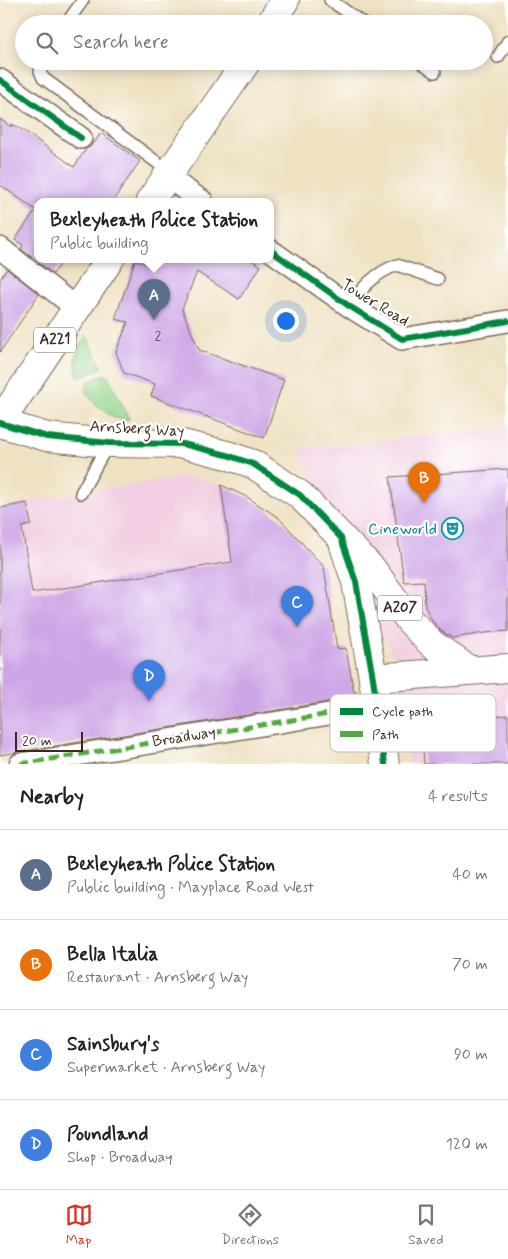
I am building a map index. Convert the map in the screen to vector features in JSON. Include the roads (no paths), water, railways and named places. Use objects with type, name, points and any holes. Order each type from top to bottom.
[{"type":"main road","points":[[276,15],[285,0]]},
{"type":"main road","points":[[152,198],[241,70]]},
{"type":"main road","name":"A221","points":[[0,422],[72,304],[107,263]]},
{"type":"main road","name":"Arnsberg Way","points":[[0,422],[47,437],[109,443],[183,444],[227,455],[253,464],[300,495],[372,569],[410,621],[432,644],[469,670]]},
{"type":"main road","name":"Arnsberg Way","points":[[341,538],[356,582],[375,694]]},
{"type":"main road","points":[[373,678],[508,668]]},
{"type":"street","points":[[0,80],[81,138]]},
{"type":"street","points":[[169,174],[198,198]]},
{"type":"street","points":[[0,248],[72,304]]},
{"type":"street","name":"Tower Road","points":[[274,253],[349,306],[402,339],[508,321]]},
{"type":"street","name":"Broadway","points":[[20,764],[330,714]]},
{"type":"lane","points":[[72,15],[83,0]]},
{"type":"lane","points":[[330,0],[351,15]]},
{"type":"lane","points":[[498,57],[508,41]]},
{"type":"lane","points":[[40,70],[43,78],[169,174]]},
{"type":"lane","points":[[349,306],[363,286],[376,275],[396,265],[438,279]]},
{"type":"lane","points":[[81,493],[109,443]]},
{"type":"place","name":"Bexleyheath Police Station","points":[[154,320]]},
{"type":"place","name":"Bella Italia","points":[[424,503]]},
{"type":"place","name":"Cineworld","points":[[453,529]]},
{"type":"place","name":"Sainsbury's","points":[[297,627]]},
{"type":"place","name":"Poundland","points":[[149,701]]}]
